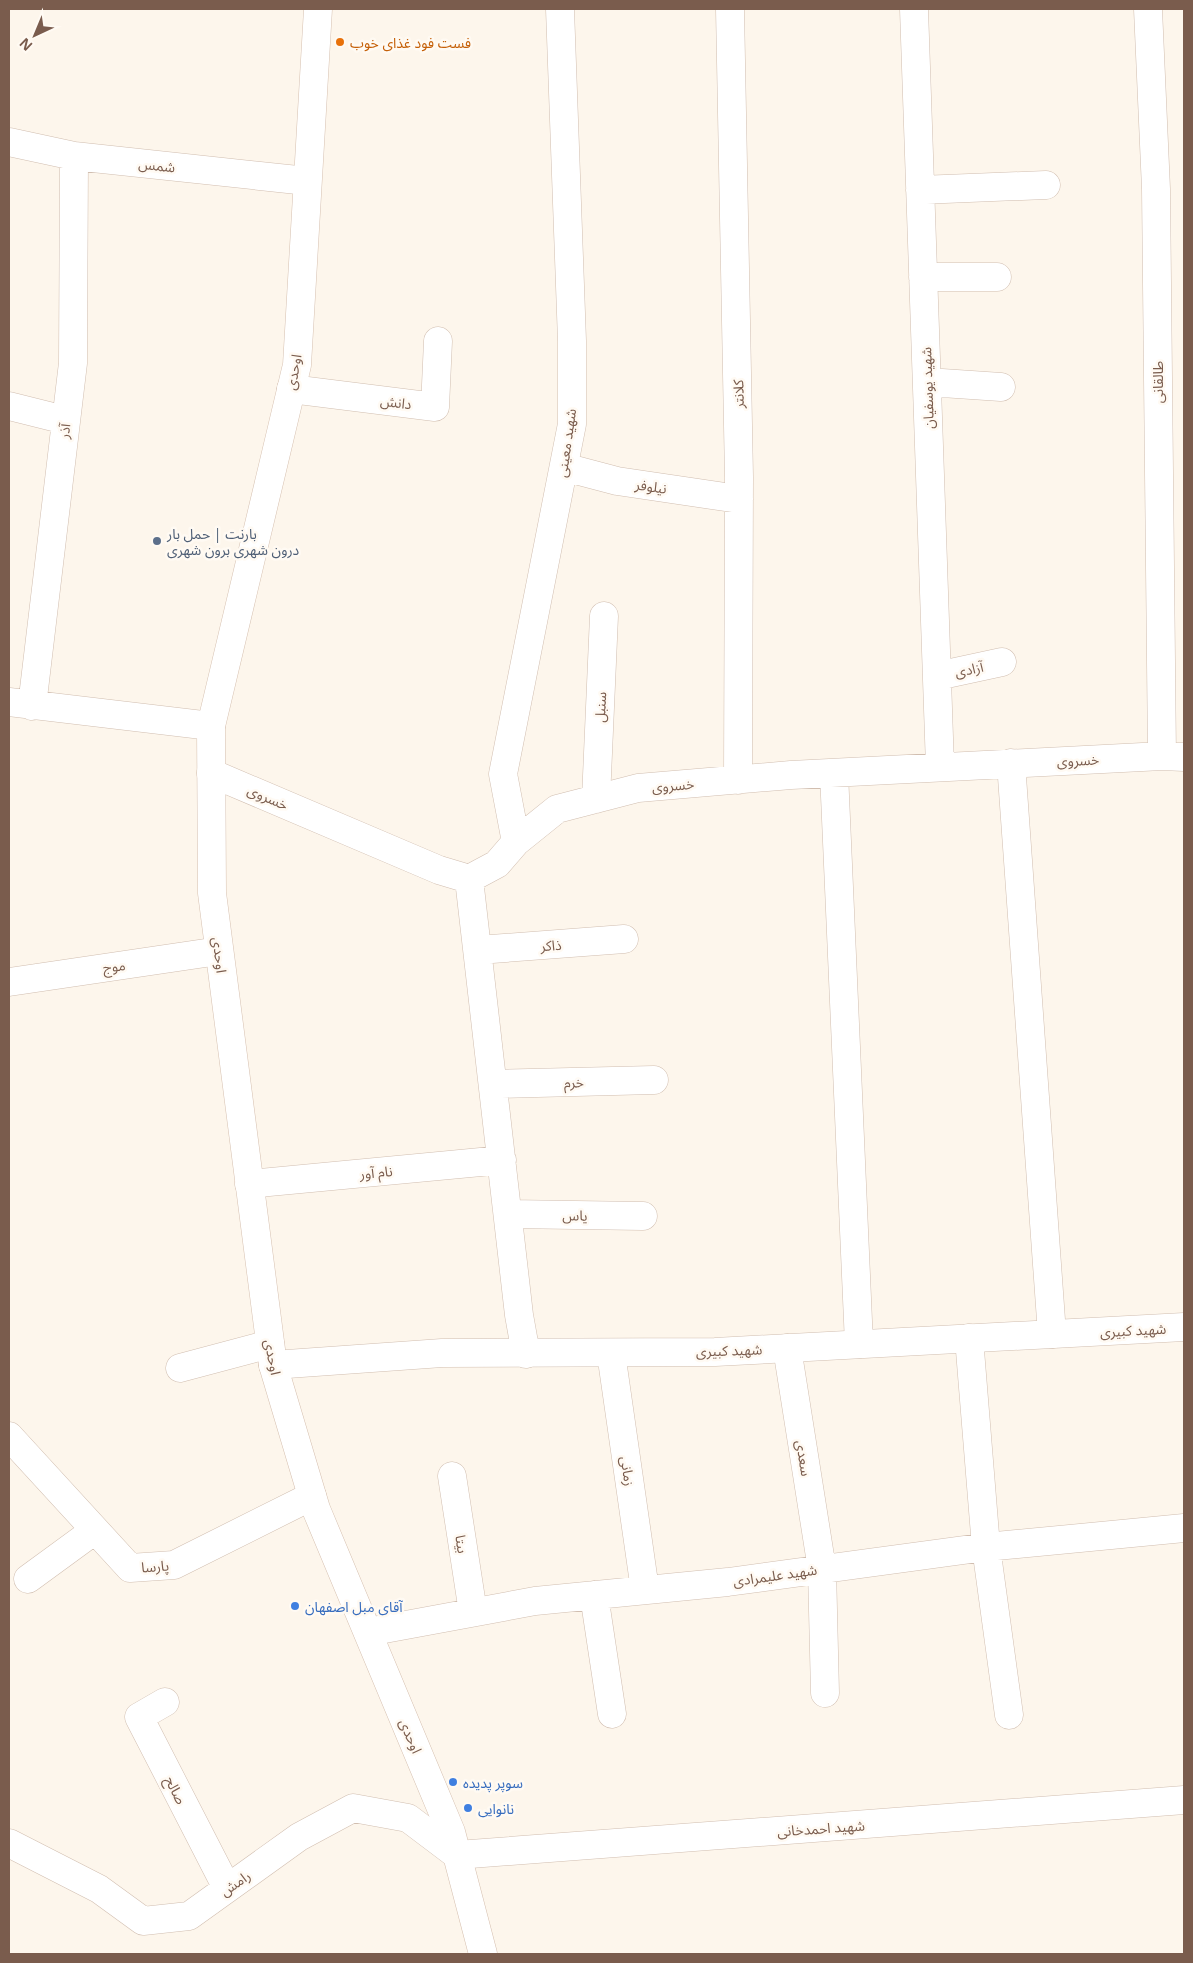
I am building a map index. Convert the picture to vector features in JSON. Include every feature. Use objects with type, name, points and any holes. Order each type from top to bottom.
[{"type":"street","points":[[298,9],[314,52]]},
{"type":"street","name":"اوحدی","points":[[318,9],[297,364],[211,726],[212,893],[272,1355],[312,1496],[451,1832],[483,1954]]},
{"type":"street","name":"شهید معینی","points":[[516,842],[503,774],[572,424],[572,341],[560,9]]},
{"type":"street","name":"کلانتر","points":[[730,9],[740,499],[738,780]]},
{"type":"street","name":"شهید یوسفیان","points":[[914,9],[940,767]]},
{"type":"street","name":"طالقانی","points":[[1148,9],[1156,189],[1173,756]]},
{"type":"street","name":"شمس","points":[[9,142],[74,156],[307,182]]},
{"type":"street","name":"آذر","points":[[20,704],[73,363],[74,156]]},
{"type":"street","points":[[920,190],[1046,185]]},
{"type":"street","points":[[923,277],[997,277]]},
{"type":"street","name":"دانش","points":[[291,389],[435,407],[438,342]]},
{"type":"street","points":[[927,382],[1001,387]]},
{"type":"street","points":[[9,406],[65,420]]},
{"type":"street","name":"نیلوفر","points":[[564,467],[617,481],[740,499]]},
{"type":"street","name":"سنبل","points":[[596,799],[604,616]]},
{"type":"street","name":"آزادی","points":[[937,676],[1002,662]]},
{"type":"street","points":[[20,704],[211,726]]},
{"type":"street","name":"خسروی","points":[[211,773],[439,870],[469,879],[497,864],[516,842],[557,808],[638,788],[834,773],[1173,756]]},
{"type":"street","points":[[1012,763],[1052,1334]]},
{"type":"street","points":[[834,773],[859,1344]]},
{"type":"street","points":[[469,879],[526,1354]]},
{"type":"street","name":"ذاکر","points":[[478,950],[624,939]]},
{"type":"street","name":"موج","points":[[9,982],[219,951]]},
{"type":"street","name":"خرم","points":[[493,1084],[654,1080]]},
{"type":"street","name":"نام آور","points":[[249,1184],[502,1160]]},
{"type":"street","name":"یاس","points":[[508,1214],[643,1216]]},
{"type":"street","name":"شهید کبیری","points":[[180,1368],[272,1355],[715,1352],[1184,1327]]},
{"type":"street","points":[[969,1338],[986,1547],[1010,1715]]},
{"type":"street","name":"سعدی","points":[[787,1348],[822,1569],[825,1693]]},
{"type":"street","name":"زمانی","points":[[612,1353],[645,1590]]},
{"type":"street","name":"پارسا","points":[[10,1441],[130,1568],[174,1565],[312,1496]]},
{"type":"street","name":"بیتا","points":[[452,1476],[473,1612]]},
{"type":"street","name":"شهید علیمرادی","points":[[368,1632],[535,1601],[822,1569],[986,1547],[1184,1528]]},
{"type":"street","points":[[28,1579],[95,1530]]},
{"type":"street","points":[[594,1595],[612,1714]]},
{"type":"street","name":"صالح","points":[[165,1702],[139,1717],[227,1888]]},
{"type":"street","name":"شهید احمدخانی","points":[[457,1855],[1184,1800]]},
{"type":"street","name":"رامش","points":[[9,1843],[99,1889],[143,1921],[189,1916],[299,1837],[353,1808],[408,1818],[457,1855]]},
{"type":"place","name":"فست فود غذای خوب","points":[[340,42]]},
{"type":"place","name":"بارنت | حمل بار درون شهری برون شهری","points":[[157,541]]},
{"type":"place","name":"آقای مبل اصفهان","points":[[295,1606]]},
{"type":"place","name":"سوپر پدیده","points":[[453,1782]]},
{"type":"place","name":"نانوایی","points":[[468,1808]]}]
